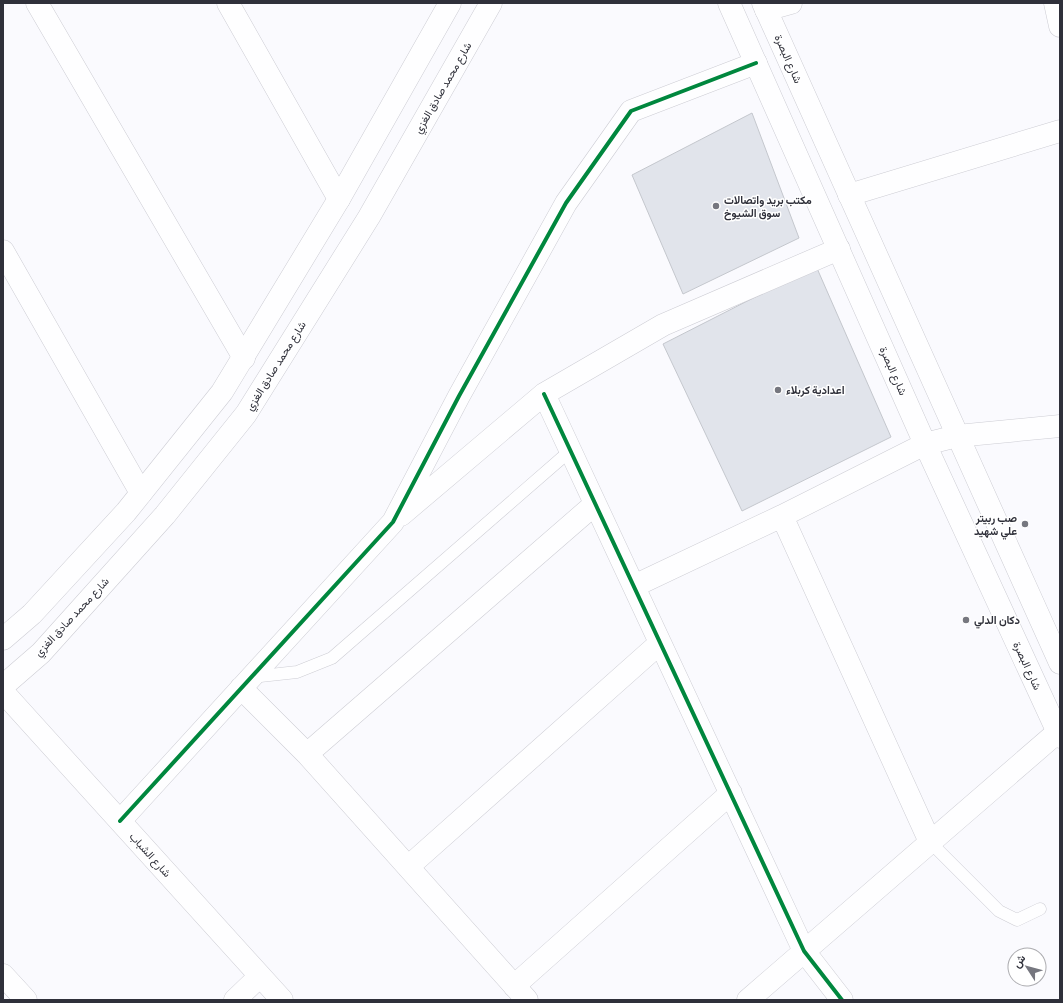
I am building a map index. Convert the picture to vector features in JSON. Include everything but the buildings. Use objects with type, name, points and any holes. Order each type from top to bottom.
[{"type":"street","points":[[37,3],[244,358]]},
{"type":"street","points":[[228,3],[339,199]]},
{"type":"street","points":[[3,639],[32,614],[126,512],[222,392],[339,199],[450,3]]},
{"type":"street","name":"شارع محمد صادق الغزي","points":[[3,686],[41,653],[165,515],[246,414],[369,217],[492,3]]},
{"type":"street","name":"شارع البصرة","points":[[729,3],[925,444],[1059,733]]},
{"type":"street","points":[[764,6],[791,3]]},
{"type":"street","points":[[1055,3],[1060,26]]},
{"type":"street","name":"شارع البصرة","points":[[764,6],[956,436],[1060,663]]},
{"type":"street","points":[[393,522],[459,396],[566,203],[631,110],[756,63]]},
{"type":"street","points":[[849,195],[1060,131]]},
{"type":"street","points":[[120,821],[393,522],[544,394],[663,325],[839,249]]},
{"type":"street","points":[[3,251],[140,493]]},
{"type":"street","points":[[544,394],[804,950],[842,1000]]},
{"type":"street","points":[[634,586],[782,516],[925,444],[956,436],[1060,426]]},
{"type":"street","points":[[307,754],[595,504]]},
{"type":"street","points":[[782,516],[930,842]]},
{"type":"street","points":[[408,868],[660,643]]},
{"type":"street","points":[[246,682],[307,754],[520,993],[731,793]]},
{"type":"street","name":"شارع الشباب","points":[[3,692],[282,1000]]},
{"type":"street","points":[[748,1000],[804,950],[1059,733]]},
{"type":"street","points":[[3,975],[26,1000]]},
{"type":"street","points":[[235,1000],[260,976]]},
{"type":"lane","points":[[246,682],[297,672],[332,658],[570,450]]},
{"type":"lane","points":[[930,842],[999,912],[1017,920],[1040,909]]},
{"type":"cycle path","points":[[120,821],[393,522],[459,396],[566,203],[631,111],[756,63]]},
{"type":"cycle path","points":[[544,394],[804,951],[842,1000]]},
{"type":"place","name":"مكتب بريد واتصالات سوق الشيوخ","points":[[716,206]]},
{"type":"place","name":"اعدادية كربلاء","points":[[778,390]]},
{"type":"place","name":"صب ربيتر علي شهيد","points":[[1025,524]]},
{"type":"place","name":"دكان الدلي","points":[[966,620]]}]
